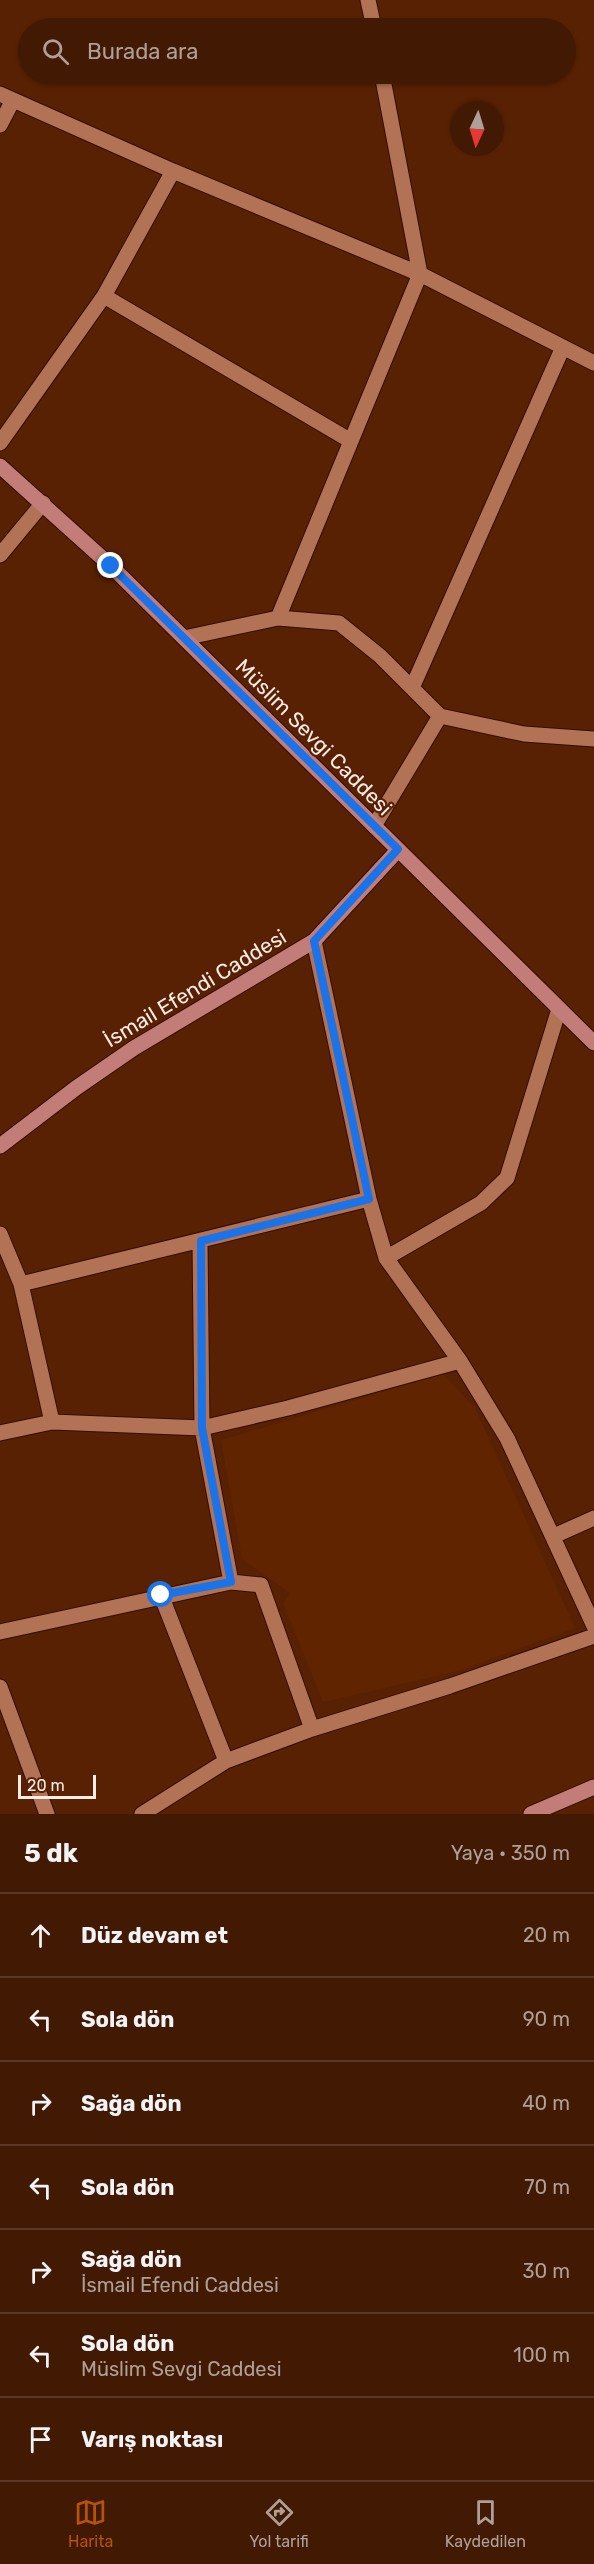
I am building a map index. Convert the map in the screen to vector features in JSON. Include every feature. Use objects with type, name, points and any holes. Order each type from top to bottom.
[{"type":"main road","name":"Müslim Sevgi Caddesi","points":[[0,466],[43,503],[183,638],[594,1043]]},
{"type":"main road","name":"İsmail Efendi Caddesi","points":[[0,1146],[76,1088],[134,1048],[314,941],[398,849]]},
{"type":"main road","points":[[531,1814],[594,1787]]},
{"type":"street","points":[[368,0],[372,18]]},
{"type":"street","points":[[278,618],[420,274],[384,84]]},
{"type":"street","points":[[0,125],[7,97],[173,171],[420,274],[594,363]]},
{"type":"street","points":[[0,443],[104,296],[173,171]]},
{"type":"street","points":[[104,296],[351,441]]},
{"type":"street","points":[[412,688],[563,347]]},
{"type":"street","points":[[0,555],[43,503]]},
{"type":"street","points":[[183,638],[278,618],[339,623],[380,656],[440,716],[524,734],[594,739]]},
{"type":"street","points":[[374,826],[440,716]]},
{"type":"street","points":[[314,941],[369,1199],[386,1258],[459,1361],[507,1438],[594,1626]]},
{"type":"street","points":[[386,1258],[481,1203],[507,1178],[559,1009]]},
{"type":"street","points":[[21,1284],[369,1199]]},
{"type":"street","points":[[0,1234],[21,1284],[52,1422]]},
{"type":"street","points":[[201,1241],[202,1428],[231,1582]]},
{"type":"street","points":[[0,1433],[52,1422],[202,1428],[288,1408],[459,1361]]},
{"type":"street","points":[[554,1536],[594,1518]]},
{"type":"street","points":[[0,1632],[161,1595],[231,1582],[261,1585],[312,1729]]},
{"type":"street","points":[[161,1595],[226,1761]]},
{"type":"street","points":[[142,1814],[226,1761],[312,1729],[450,1686],[594,1636]]},
{"type":"street","points":[[0,1687],[48,1814]]},
{"type":"shaded area","points":[[443,1374],[475,1408],[575,1628],[458,1671],[323,1702],[283,1603],[290,1593],[242,1559],[221,1440]]},
{"type":"route","points":[[111,566],[398,849],[314,941],[369,1199],[201,1241],[202,1428],[231,1582],[161,1595]]}]
